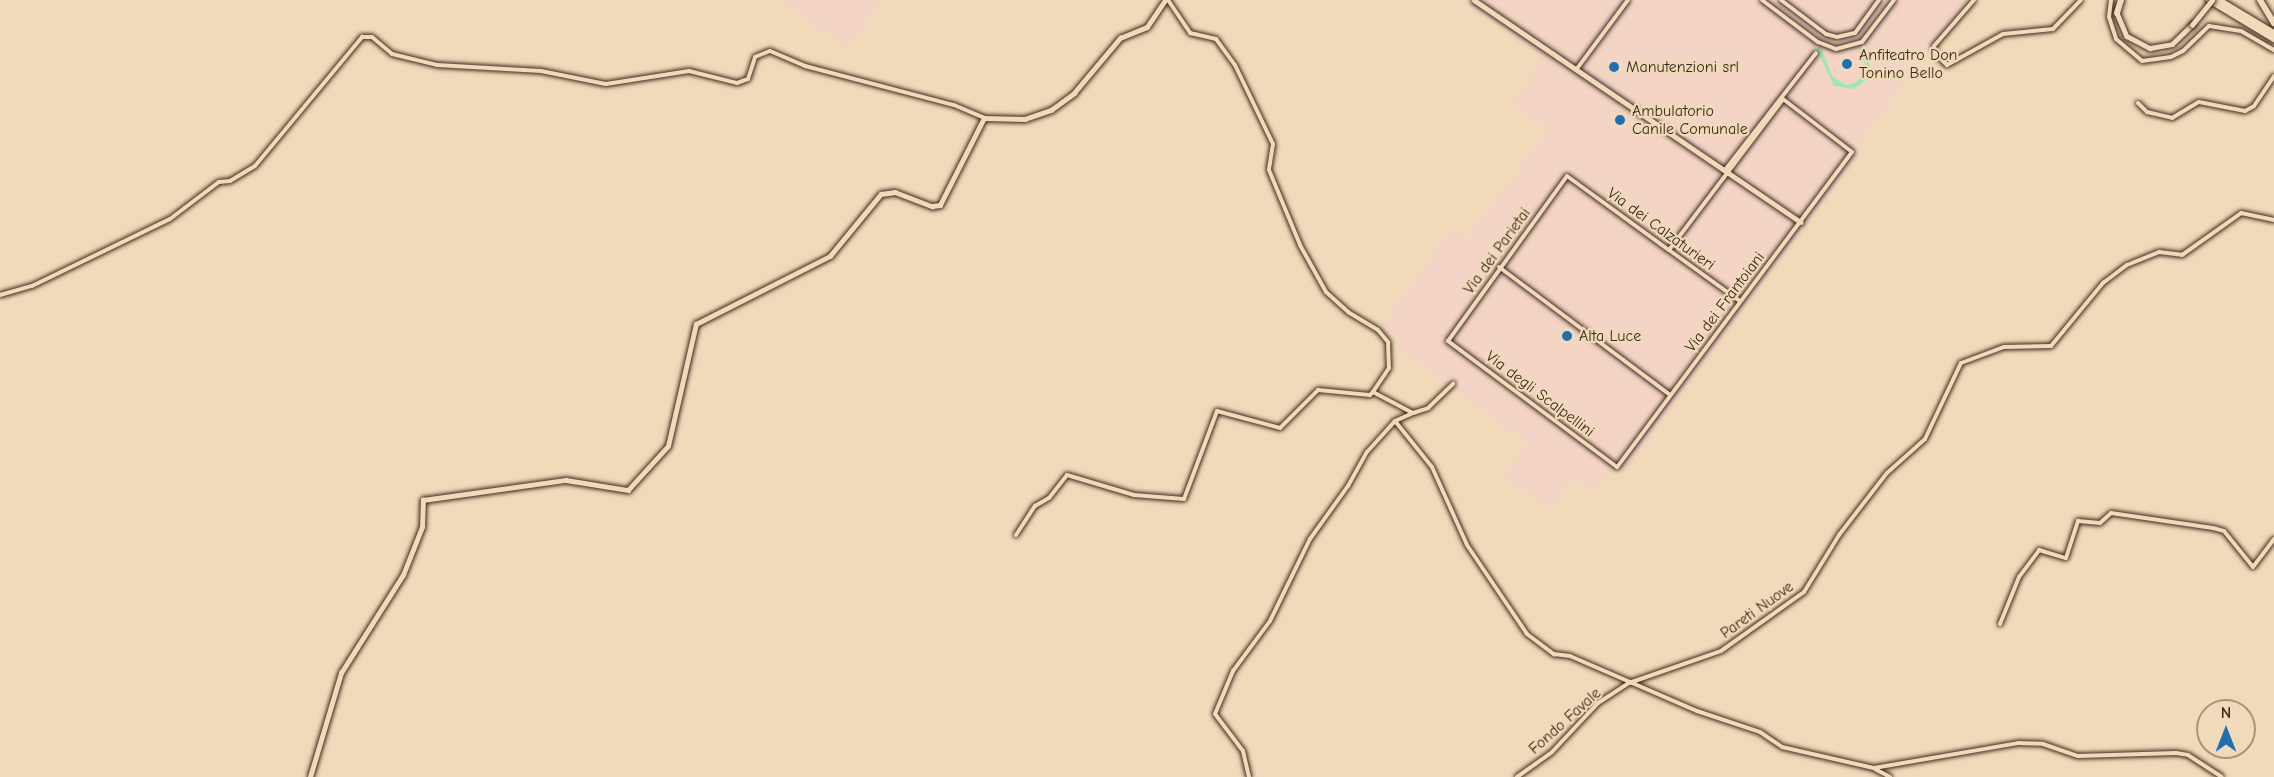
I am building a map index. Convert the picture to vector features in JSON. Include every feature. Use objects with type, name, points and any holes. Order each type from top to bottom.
[{"type":"highway","points":[[2117,12],[2120,0]]},
{"type":"highway","points":[[2211,0],[2274,39]]},
{"type":"highway","points":[[2219,0],[2274,33]]},
{"type":"highway","points":[[2260,0],[2274,23]]},
{"type":"street","points":[[0,295],[32,285],[170,219],[219,182],[230,181],[255,166],[362,37],[372,37],[392,54],[437,65],[541,71],[606,84],[689,71],[737,83],[748,79],[755,57],[770,51],[805,66],[954,105],[984,118],[1025,119],[1051,110],[1074,93],[1120,38],[1147,27],[1166,0],[1190,33],[1216,39],[1235,65],[1258,121],[1273,144],[1269,170],[1300,245],[1326,292],[1348,312],[1378,330],[1388,342],[1389,368],[1373,392]]},
{"type":"street","points":[[1474,0],[1801,222]]},
{"type":"street","points":[[1576,70],[1628,0]]},
{"type":"street","points":[[1762,0],[1818,42],[1836,49],[1860,43],[1894,0]]},
{"type":"street","points":[[1781,0],[1829,35],[1845,37],[1855,33],[1879,0]]},
{"type":"street","points":[[1974,0],[1934,46],[1935,53],[1947,65],[2003,34],[2054,29],[2081,0]]},
{"type":"street","points":[[2111,0],[2109,17],[2116,39],[2142,61],[2171,57],[2209,26],[2241,31],[2274,50]]},
{"type":"street","points":[[2117,12],[2127,36],[2146,48],[2172,44],[2192,25],[2211,0]]},
{"type":"street","points":[[1670,250],[1730,174],[1816,53]]},
{"type":"street","points":[[2138,103],[2147,112],[2172,118],[2199,102],[2245,111],[2253,106],[2274,76]]},
{"type":"street","points":[[1725,170],[1773,105],[1783,99]]},
{"type":"street","name":"Via dei Frantoiani","points":[[1617,467],[1852,152],[1783,99]]},
{"type":"street","points":[[310,777],[346,662],[409,561],[422,527],[423,500],[566,480],[628,490],[668,446],[696,324],[830,256],[881,194],[895,192],[932,206],[940,205],[984,118]]},
{"type":"street","name":"Via dei Calzaturieri","points":[[1568,176],[1740,301]]},
{"type":"street","name":"Via dei Parietai","points":[[1448,341],[1499,267],[1568,176]]},
{"type":"street","name":"Pareti Nuove","points":[[1629,683],[1721,651],[1803,592],[1839,534],[1887,473],[1925,439],[1960,363],[2004,347],[2051,346],[2103,283],[2127,265],[2158,252],[2182,255],[2241,213],[2274,220]]},
{"type":"street","points":[[1499,267],[1670,395]]},
{"type":"street","name":"Via degli Scalpellini","points":[[1448,341],[1617,467]]},
{"type":"street","points":[[1249,777],[1243,751],[1215,714],[1233,671],[1270,621],[1310,538],[1348,486],[1367,452],[1395,421],[1428,408],[1453,384]]},
{"type":"street","points":[[1016,535],[1035,506],[1049,498],[1067,474],[1134,495],[1184,499],[1217,411],[1280,428],[1318,390],[1373,392],[1413,413]]},
{"type":"street","points":[[1395,421],[1432,467],[1467,545],[1527,634],[1554,654],[1570,656],[1629,683],[1760,732],[1782,747],[1874,768],[1890,777]]},
{"type":"street","points":[[2000,624],[2019,577],[2039,550],[2066,558],[2078,521],[2100,523],[2110,513],[2213,528],[2229,536],[2253,567],[2274,539]]},
{"type":"street","name":"Fondo Favale","points":[[1517,777],[1552,752],[1598,703],[1629,683]]},
{"type":"street","points":[[1874,768],[2018,743],[2043,744],[2078,756],[2176,753],[2188,755],[2222,777]]},
{"type":"shaded area","points":[[778,0],[883,0],[847,48]]},
{"type":"shaded area","points":[[1463,0],[1967,0],[1857,146],[1861,152],[1625,472],[1610,472],[1595,494],[1573,478],[1550,509],[1503,476],[1527,444],[1397,347],[1402,340],[1381,326],[1451,229],[1467,239],[1548,128],[1511,105],[1544,57]]},
{"type":"green space","points":[[1821,47],[1832,76],[1846,85],[1855,83],[1864,74],[1865,64],[1859,52],[1864,50],[1870,65],[1866,80],[1854,89],[1834,86],[1816,48]]},
{"type":"place","name":"Anfiteatro Don Tonino Bello","points":[[1847,64]]},
{"type":"place","name":"Manutenzioni srl","points":[[1614,67]]},
{"type":"place","name":"Ambulatorio Canile Comunale","points":[[1620,120]]},
{"type":"place","name":"Alta Luce","points":[[1567,336]]}]
